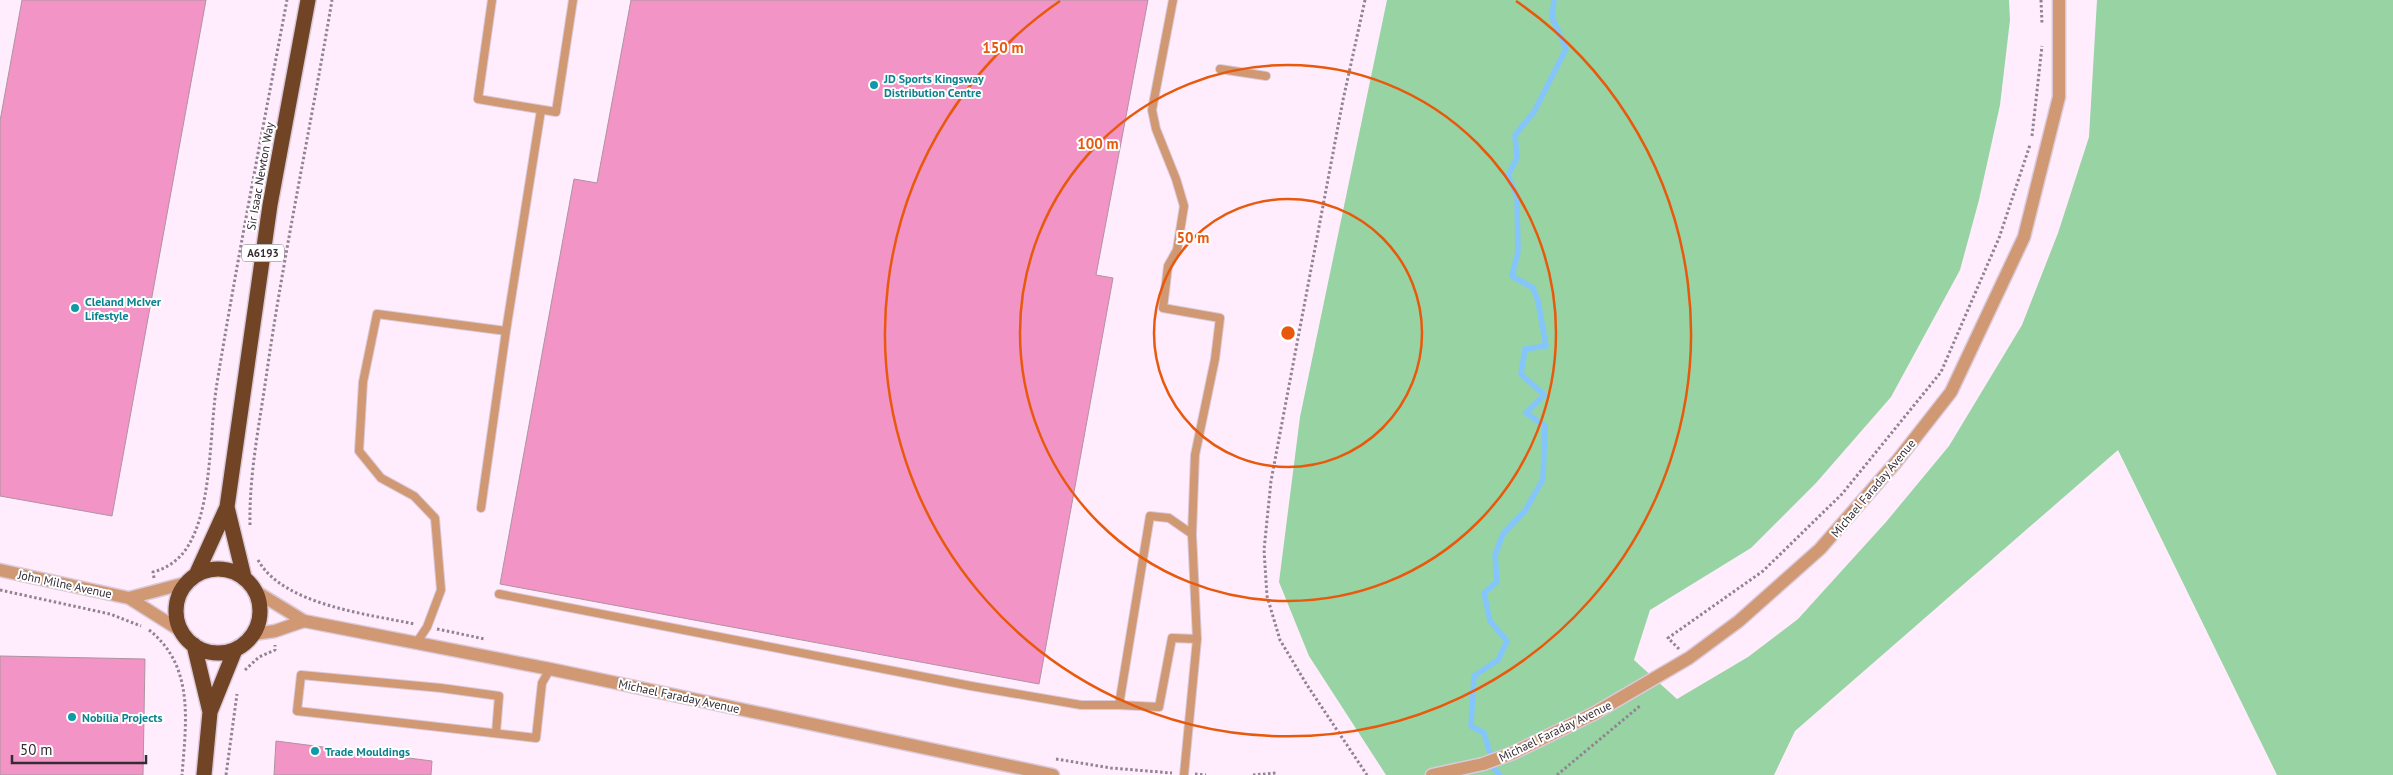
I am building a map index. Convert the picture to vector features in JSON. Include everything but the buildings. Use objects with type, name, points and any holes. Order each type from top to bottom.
[{"type":"highway","name":"Sir Isaac Newton Way","points":[[191,579],[227,508],[270,205],[308,0]]},
{"type":"highway","name":"Sir Isaac Newton Way","points":[[227,508],[244,577]]},
{"type":"highway","points":[[191,579],[207,570],[220,568],[233,571],[244,577]]},
{"type":"highway","name":"A6193","points":[[244,577],[255,591],[261,612],[254,634]]},
{"type":"highway","name":"A6193","points":[[191,579],[180,593],[176,606],[177,619],[181,631],[194,646]]},
{"type":"highway","points":[[194,646],[207,652],[221,653],[235,650],[246,643],[254,634]]},
{"type":"highway","points":[[194,646],[210,712]]},
{"type":"highway","points":[[204,775],[210,712],[235,650]]},
{"type":"street","name":"Michael Faraday Avenue","points":[[1432,775],[1483,764],[1504,757],[1611,704],[1689,658],[1739,621],[1820,550],[1897,461],[1951,392],[2024,237],[2059,98],[2060,0]]},
{"type":"street","name":"John Milne Avenue","points":[[0,570],[129,598],[181,631]]},
{"type":"street","name":"John Milne Avenue","points":[[129,598],[191,579]]},
{"type":"street","points":[[255,591],[304,621]]},
{"type":"street","name":"Michael Faraday Avenue","points":[[304,621],[550,669],[1053,775]]},
{"type":"street","points":[[254,634],[276,631],[304,621]]},
{"type":"lane","points":[[492,0],[478,99],[556,112],[573,0]]},
{"type":"lane","points":[[1172,0],[1152,110],[1156,129],[1176,179],[1184,206],[1176,250],[1168,266],[1163,308],[1220,318],[1215,359],[1194,455],[1192,534],[1197,639],[1184,774]]},
{"type":"lane","points":[[1220,69],[1266,76]]},
{"type":"lane","points":[[481,508],[506,331],[541,110]]},
{"type":"lane","points":[[417,642],[427,627],[441,590],[435,518],[414,496],[381,478],[359,451],[363,382],[376,314],[506,331]]},
{"type":"lane","points":[[1119,705],[1150,516],[1169,518],[1192,534]]},
{"type":"lane","points":[[499,594],[971,686],[1081,705],[1159,708],[1172,638],[1197,639]]},
{"type":"lane","points":[[496,733],[500,696],[441,688],[301,675],[297,711],[536,738],[542,683],[550,669]]},
{"type":"path","points":[[154,577],[154,572],[176,561],[187,548],[202,508],[217,385],[248,197],[287,0]]},
{"type":"path","points":[[250,532],[252,476],[270,350],[309,118],[332,0]]},
{"type":"path","points":[[1365,0],[1271,481],[1264,550],[1267,596],[1280,640],[1307,685],[1367,775]]},
{"type":"path","points":[[2041,0],[2042,33]]},
{"type":"path","points":[[1668,638],[1763,571],[1842,494],[1941,372],[1999,238],[2032,137],[2043,42]]},
{"type":"path","points":[[257,558],[267,572],[308,599],[324,605],[494,641]]},
{"type":"path","points":[[0,590],[126,619],[143,626],[159,639],[177,663],[184,691],[186,710],[182,775]]},
{"type":"path","points":[[244,672],[259,657],[275,650]]},
{"type":"path","points":[[226,775],[237,692]]},
{"type":"path","points":[[1051,758],[1111,768],[1206,775]]},
{"type":"path","points":[[1252,775],[1276,774]]},
{"type":"green space","points":[[1387,0],[2009,0],[2010,20],[2000,105],[1979,200],[1960,270],[1891,397],[1816,483],[1751,548],[1650,610],[1634,660],[1677,699],[1748,657],[1798,619],[1886,522],[1949,446],[2022,325],[2058,233],[2089,137],[2097,0],[2393,0],[2393,775],[2277,775],[2118,450],[1795,731],[1774,775],[1386,775],[1309,656],[1279,582],[1300,417]]},
{"type":"waterway","points":[[1500,775],[1495,770],[1484,733],[1471,726],[1474,676],[1498,660],[1507,641],[1490,621],[1484,593],[1497,582],[1495,555],[1503,534],[1525,511],[1543,479],[1545,426],[1526,413],[1544,395],[1521,374],[1525,349],[1546,346],[1538,301],[1533,288],[1512,276],[1518,251],[1517,197],[1508,175],[1517,158],[1515,135],[1534,112],[1566,49],[1552,17],[1554,0]]},
{"type":"place","name":"JD Sports Kingsway Distribution Centre","points":[[874,85]]},
{"type":"place","name":"Cleland McIver Lifestyle","points":[[75,308]]},
{"type":"place","name":"Nobilia Projects","points":[[72,717]]},
{"type":"place","name":"Trade Mouldings","points":[[315,751]]}]
